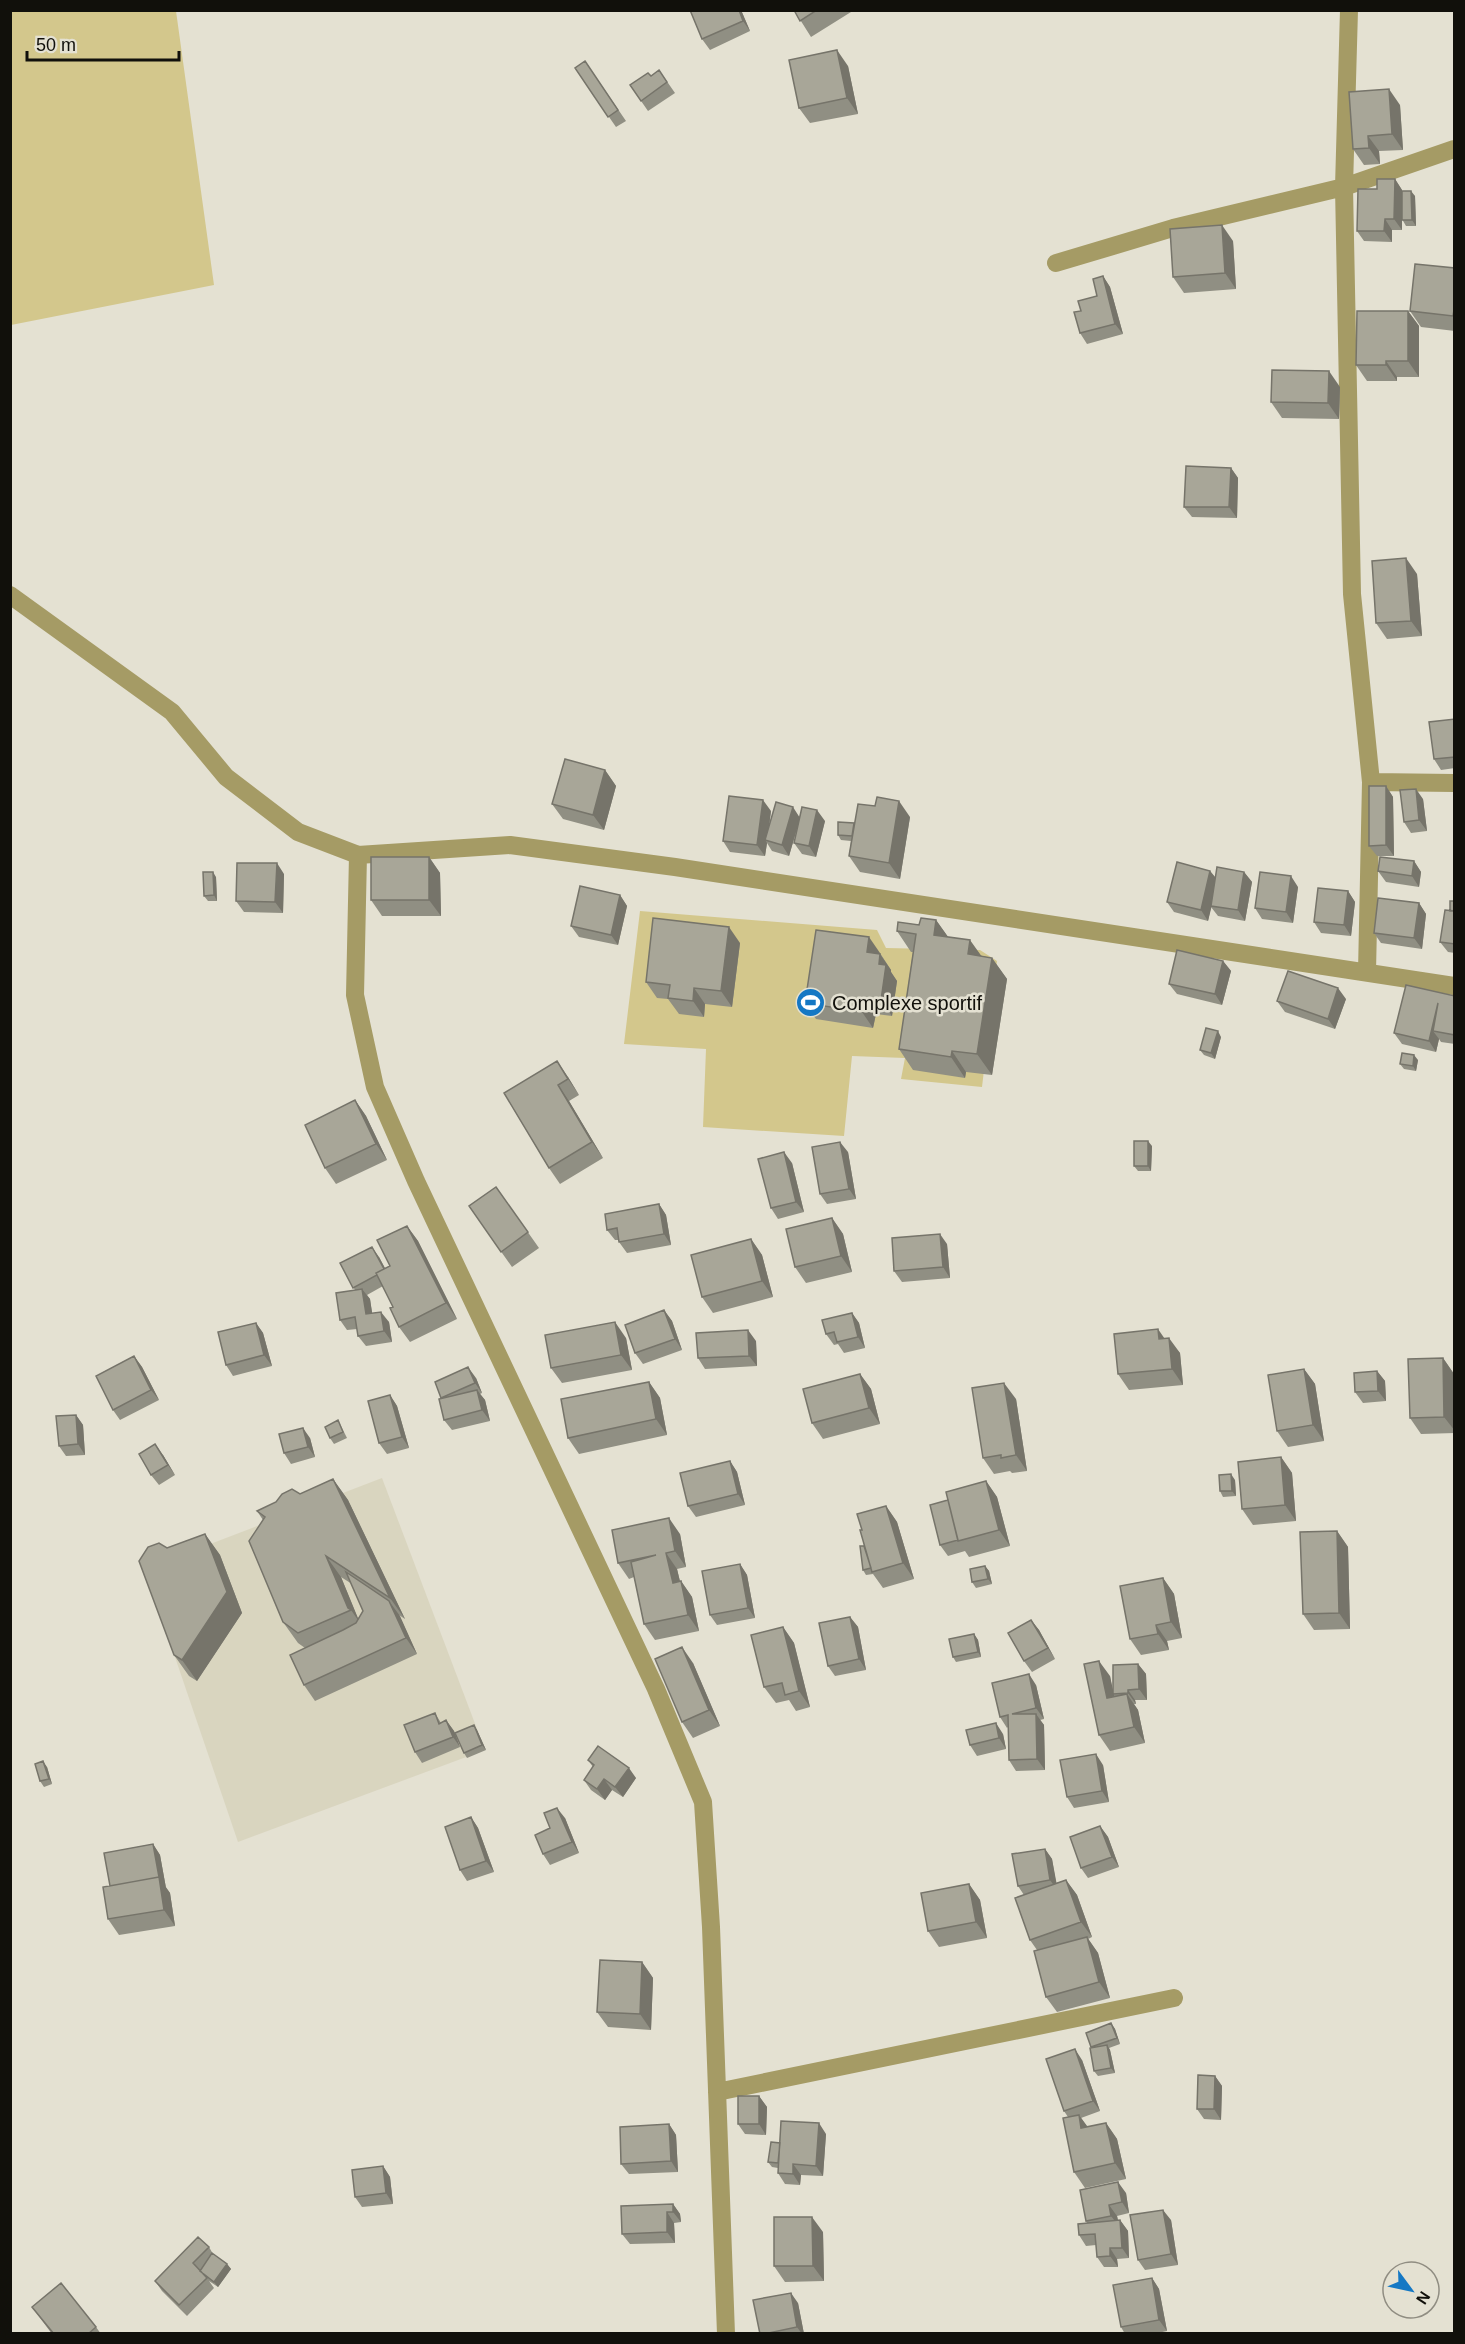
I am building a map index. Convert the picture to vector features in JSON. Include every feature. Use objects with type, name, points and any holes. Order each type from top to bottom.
[{"type":"street","points":[[1349,10],[1344,187],[1352,594],[1371,782],[1367,972]]},
{"type":"street","points":[[1056,263],[1173,228],[1344,187],[1455,149]]},
{"type":"street","points":[[10,595],[171,712],[226,777],[298,832],[358,855],[510,845],[675,867],[1455,986]]},
{"type":"street","points":[[1371,782],[1455,783]]},
{"type":"street","points":[[358,855],[355,995],[375,1087],[416,1181],[656,1689],[703,1802],[711,1927],[726,2334]]},
{"type":"street","points":[[717,2092],[1174,1998]]},
{"type":"shaded area","points":[[11,10],[176,11],[214,285],[11,325]]},
{"type":"shaded area","name":"Complexe sportif","points":[[640,911],[877,930],[886,948],[980,950],[997,961],[982,1087],[901,1079],[905,1058],[852,1056],[844,1136],[703,1127],[706,1049],[624,1044]]},
{"type":"shaded area","points":[[382,1478],[485,1750],[238,1842],[145,1569]]},
{"type":"building","points":[[690,10],[739,10],[743,21],[702,39]]},
{"type":"building","points":[[794,10],[817,10],[800,21]]},
{"type":"building","points":[[837,50],[847,98],[799,108],[789,60]]},
{"type":"building","points":[[585,61],[618,110],[608,117],[575,68]]},
{"type":"building","points":[[659,70],[667,82],[641,101],[630,85],[648,73],[651,76]]},
{"type":"building","points":[[1389,89],[1392,134],[1368,136],[1369,148],[1353,149],[1349,92]]},
{"type":"building","points":[[1377,179],[1395,179],[1394,219],[1385,219],[1384,231],[1357,231],[1358,189],[1377,189]]},
{"type":"building","points":[[1402,191],[1411,191],[1412,220],[1402,220]]},
{"type":"building","points":[[1222,225],[1225,273],[1173,277],[1170,229]]},
{"type":"building","points":[[1415,264],[1455,268],[1453,316],[1410,311]]},
{"type":"building","points":[[1103,276],[1115,324],[1080,333],[1074,312],[1081,311],[1078,301],[1097,296],[1093,279]]},
{"type":"building","points":[[1357,311],[1408,311],[1408,361],[1386,361],[1386,365],[1356,365]]},
{"type":"building","points":[[1272,370],[1329,371],[1328,403],[1271,402]]},
{"type":"building","points":[[1186,466],[1231,468],[1229,507],[1184,507]]},
{"type":"building","points":[[1406,558],[1411,621],[1376,623],[1372,561]]},
{"type":"building","points":[[1455,719],[1455,757],[1434,759],[1429,722]]},
{"type":"building","points":[[565,759],[605,770],[593,815],[552,804]]},
{"type":"building","points":[[1369,786],[1386,786],[1386,845],[1369,846]]},
{"type":"building","points":[[1416,789],[1419,820],[1404,822],[1400,790]]},
{"type":"building","points":[[729,796],[763,800],[757,845],[723,841]]},
{"type":"building","points":[[877,797],[899,801],[889,863],[849,856],[858,804],[875,806]]},
{"type":"building","points":[[776,802],[793,807],[782,845],[765,840]]},
{"type":"building","points":[[802,807],[817,810],[809,846],[794,843]]},
{"type":"building","points":[[838,822],[854,823],[852,836],[838,835]]},
{"type":"building","points":[[371,857],[429,857],[429,900],[371,900]]},
{"type":"building","points":[[1380,857],[1414,861],[1412,876],[1378,871]]},
{"type":"building","points":[[1177,862],[1210,871],[1201,910],[1167,902]]},
{"type":"building","points":[[237,863],[277,863],[275,902],[236,901]]},
{"type":"building","points":[[1217,867],[1244,872],[1238,910],[1211,906]]},
{"type":"building","points":[[203,872],[213,872],[214,895],[204,896]]},
{"type":"building","points":[[1260,872],[1291,876],[1286,912],[1255,908]]},
{"type":"building","points":[[580,886],[620,895],[611,935],[571,926]]},
{"type":"building","points":[[1318,888],[1348,891],[1344,925],[1314,922]]},
{"type":"building","points":[[1378,898],[1419,903],[1414,938],[1374,933]]},
{"type":"building","points":[[1450,901],[1455,901],[1455,911],[1450,911]]},
{"type":"building","points":[[1445,910],[1455,911],[1455,944],[1440,942]]},
{"type":"building","points":[[653,918],[729,927],[721,991],[694,988],[693,1001],[668,998],[670,985],[646,982]]},
{"type":"building","points":[[921,918],[936,920],[934,935],[970,940],[968,954],[992,958],[977,1054],[952,1051],[951,1057],[899,1049],[916,934],[897,931],[898,922],[919,925]]},
{"type":"building","points":[[816,930],[869,937],[867,952],[880,954],[879,964],[886,965],[881,1000],[865,998],[862,1012],[805,1003]]},
{"type":"building","points":[[1177,950],[1223,961],[1215,994],[1169,984]]},
{"type":"building","points":[[1288,971],[1338,988],[1328,1019],[1277,1001]]},
{"type":"building","points":[[1406,985],[1455,996],[1455,1035],[1433,1031],[1438,1003],[1429,1041],[1394,1033]]},
{"type":"building","points":[[1206,1028],[1218,1031],[1211,1053],[1200,1050]]},
{"type":"building","points":[[1402,1053],[1414,1055],[1413,1066],[1400,1064]]},
{"type":"building","points":[[557,1061],[568,1079],[558,1085],[592,1142],[549,1168],[504,1093]]},
{"type":"building","points":[[355,1100],[376,1144],[325,1168],[305,1125]]},
{"type":"building","points":[[1134,1141],[1148,1141],[1148,1166],[1134,1166]]},
{"type":"building","points":[[840,1142],[849,1189],[820,1194],[812,1147]]},
{"type":"building","points":[[784,1152],[796,1202],[771,1208],[758,1159]]},
{"type":"building","points":[[496,1187],[528,1232],[501,1252],[469,1206]]},
{"type":"building","points":[[659,1204],[664,1234],[619,1242],[617,1228],[607,1230],[605,1214]]},
{"type":"building","points":[[832,1218],[841,1256],[795,1267],[786,1229]]},
{"type":"building","points":[[407,1226],[446,1303],[399,1327],[390,1308],[393,1307],[376,1273],[390,1266],[377,1240]]},
{"type":"building","points":[[940,1234],[943,1267],[894,1271],[892,1238]]},
{"type":"building","points":[[751,1239],[762,1281],[702,1297],[691,1255]]},
{"type":"building","points":[[372,1247],[384,1269],[353,1288],[340,1263]]},
{"type":"building","points":[[362,1289],[366,1314],[381,1312],[384,1331],[358,1336],[355,1317],[340,1320],[336,1293]]},
{"type":"building","points":[[664,1310],[675,1339],[635,1353],[625,1325]]},
{"type":"building","points":[[852,1313],[858,1337],[837,1342],[834,1332],[826,1334],[822,1320]]},
{"type":"building","points":[[615,1322],[621,1355],[551,1368],[545,1335]]},
{"type":"building","points":[[256,1323],[264,1355],[226,1365],[218,1332]]},
{"type":"building","points":[[1158,1329],[1159,1339],[1169,1338],[1172,1369],[1118,1374],[1114,1334]]},
{"type":"building","points":[[748,1330],[749,1356],[698,1358],[696,1333]]},
{"type":"building","points":[[134,1356],[151,1390],[113,1410],[96,1376]]},
{"type":"building","points":[[1443,1358],[1444,1417],[1410,1418],[1408,1359]]},
{"type":"building","points":[[468,1367],[475,1383],[441,1398],[435,1382]]},
{"type":"building","points":[[1304,1369],[1313,1425],[1277,1431],[1268,1375]]},
{"type":"building","points":[[1377,1371],[1378,1391],[1355,1392],[1354,1373]]},
{"type":"building","points":[[860,1374],[869,1408],[812,1423],[803,1389]]},
{"type":"building","points":[[649,1382],[656,1419],[568,1438],[561,1399]]},
{"type":"building","points":[[1004,1383],[1016,1455],[983,1458],[972,1388]]},
{"type":"building","points":[[477,1390],[482,1410],[444,1420],[439,1399]]},
{"type":"building","points":[[390,1395],[402,1437],[379,1443],[368,1401]]},
{"type":"building","points":[[76,1415],[78,1444],[59,1446],[56,1416]]},
{"type":"building","points":[[338,1420],[343,1432],[330,1438],[325,1427]]},
{"type":"building","points":[[303,1428],[308,1447],[284,1453],[279,1434]]},
{"type":"building","points":[[155,1444],[168,1465],[151,1475],[139,1454]]},
{"type":"building","points":[[1281,1457],[1285,1505],[1242,1509],[1238,1462]]},
{"type":"building","points":[[730,1461],[738,1494],[688,1506],[680,1473]]},
{"type":"building","points":[[1231,1474],[1232,1491],[1220,1491],[1219,1475]]},
{"type":"building","points":[[333,1479],[390,1598],[326,1556],[348,1608],[351,1610],[298,1633],[283,1622],[249,1541],[265,1517],[257,1511],[276,1502],[282,1494],[292,1489],[300,1494]]},
{"type":"building","points":[[986,1481],[999,1530],[958,1541],[946,1492]]},
{"type":"building","points":[[948,1500],[958,1540],[940,1545],[930,1505]]},
{"type":"building","points":[[886,1506],[903,1563],[872,1572],[857,1514]]},
{"type":"building","points":[[669,1518],[675,1551],[666,1553],[673,1583],[681,1581],[688,1615],[644,1624],[631,1562],[656,1555],[618,1563],[612,1530]]},
{"type":"building","points":[[1337,1531],[1339,1613],[1303,1614],[1300,1532]]},
{"type":"building","points":[[205,1534],[227,1592],[182,1660],[174,1655],[139,1561],[148,1547],[159,1543],[167,1548]]},
{"type":"building","points":[[860,1546],[864,1546],[871,1568],[863,1570]]},
{"type":"building","points":[[740,1564],[748,1608],[710,1615],[702,1571]]},
{"type":"building","points":[[985,1566],[988,1579],[972,1582],[970,1569]]},
{"type":"building","points":[[346,1572],[389,1601],[406,1638],[304,1685],[290,1655],[356,1623],[363,1611]]},
{"type":"building","points":[[1163,1578],[1171,1622],[1156,1625],[1158,1634],[1130,1639],[1120,1586]]},
{"type":"building","points":[[850,1617],[859,1659],[828,1666],[819,1623]]},
{"type":"building","points":[[1031,1620],[1048,1648],[1024,1661],[1008,1633]]},
{"type":"building","points":[[783,1627],[799,1691],[785,1695],[782,1683],[764,1687],[751,1635]]},
{"type":"building","points":[[974,1634],[978,1652],[953,1657],[949,1639]]},
{"type":"building","points":[[682,1647],[709,1710],[682,1722],[655,1659]]},
{"type":"building","points":[[1099,1661],[1107,1698],[1127,1694],[1134,1727],[1099,1735],[1084,1664]]},
{"type":"building","points":[[1138,1664],[1139,1689],[1128,1690],[1128,1693],[1113,1694],[1113,1665]]},
{"type":"building","points":[[1029,1674],[1036,1708],[1012,1714],[1036,1714],[1037,1759],[1009,1760],[1008,1715],[1000,1717],[992,1683]]},
{"type":"building","points":[[435,1713],[439,1724],[446,1720],[453,1737],[415,1752],[404,1725]]},
{"type":"building","points":[[996,1723],[999,1738],[970,1745],[966,1730]]},
{"type":"building","points":[[474,1725],[482,1745],[464,1753],[455,1733]]},
{"type":"building","points":[[598,1746],[629,1768],[615,1787],[604,1779],[597,1789],[584,1780],[594,1765],[588,1760]]},
{"type":"building","points":[[1096,1754],[1102,1791],[1067,1797],[1060,1760]]},
{"type":"building","points":[[43,1761],[49,1779],[40,1781],[35,1764]]},
{"type":"building","points":[[557,1808],[572,1842],[543,1854],[535,1835],[550,1828],[544,1813]]},
{"type":"building","points":[[471,1817],[486,1861],[460,1870],[445,1827]]},
{"type":"building","points":[[1100,1826],[1112,1857],[1081,1868],[1070,1837]]},
{"type":"building","points":[[153,1844],[159,1877],[110,1886],[104,1853]]},
{"type":"building","points":[[1045,1849],[1050,1880],[1018,1886],[1012,1854]]},
{"type":"building","points":[[159,1877],[164,1910],[108,1919],[103,1887]]},
{"type":"building","points":[[1066,1880],[1081,1922],[1030,1940],[1015,1898]]},
{"type":"building","points":[[969,1884],[976,1922],[928,1931],[921,1893]]},
{"type":"building","points":[[1087,1937],[1099,1982],[1046,1997],[1034,1951]]},
{"type":"building","points":[[600,1960],[642,1962],[640,2014],[597,2012]]},
{"type":"building","points":[[1111,2023],[1117,2038],[1091,2047],[1086,2033]]},
{"type":"building","points":[[1107,2045],[1111,2068],[1094,2071],[1090,2048]]},
{"type":"building","points":[[1075,2049],[1093,2101],[1064,2111],[1046,2059]]},
{"type":"building","points":[[1198,2075],[1215,2076],[1214,2109],[1197,2109]]},
{"type":"building","points":[[738,2096],[759,2096],[759,2124],[738,2124]]},
{"type":"building","points":[[1079,2115],[1081,2128],[1106,2123],[1115,2163],[1074,2172],[1063,2118]]},
{"type":"building","points":[[781,2121],[819,2123],[816,2166],[793,2164],[793,2174],[778,2173]]},
{"type":"building","points":[[669,2124],[671,2161],[621,2164],[620,2127]]},
{"type":"building","points":[[771,2142],[780,2143],[778,2163],[768,2162]]},
{"type":"building","points":[[383,2166],[386,2193],[355,2197],[352,2170]]},
{"type":"building","points":[[1118,2182],[1122,2202],[1109,2205],[1111,2216],[1086,2221],[1080,2190]]},
{"type":"building","points":[[673,2204],[673,2212],[667,2212],[667,2232],[622,2234],[621,2206]]},
{"type":"building","points":[[1163,2210],[1171,2254],[1138,2260],[1130,2215]]},
{"type":"building","points":[[774,2217],[812,2217],[813,2266],[774,2266]]},
{"type":"building","points":[[1120,2220],[1122,2248],[1110,2248],[1110,2256],[1097,2257],[1095,2234],[1079,2235],[1078,2224]]},
{"type":"building","points":[[198,2237],[209,2247],[193,2263],[207,2278],[179,2305],[155,2281]]},
{"type":"building","points":[[212,2253],[227,2264],[214,2282],[200,2271]]},
{"type":"building","points":[[1152,2278],[1159,2320],[1121,2327],[1113,2285]]},
{"type":"building","points":[[61,2283],[96,2327],[88,2334],[54,2334],[32,2307]]},
{"type":"building","points":[[791,2293],[797,2327],[760,2334],[753,2300]]},
{"type":"place","name":"Complexe sportif","points":[[811,1003]]}]
